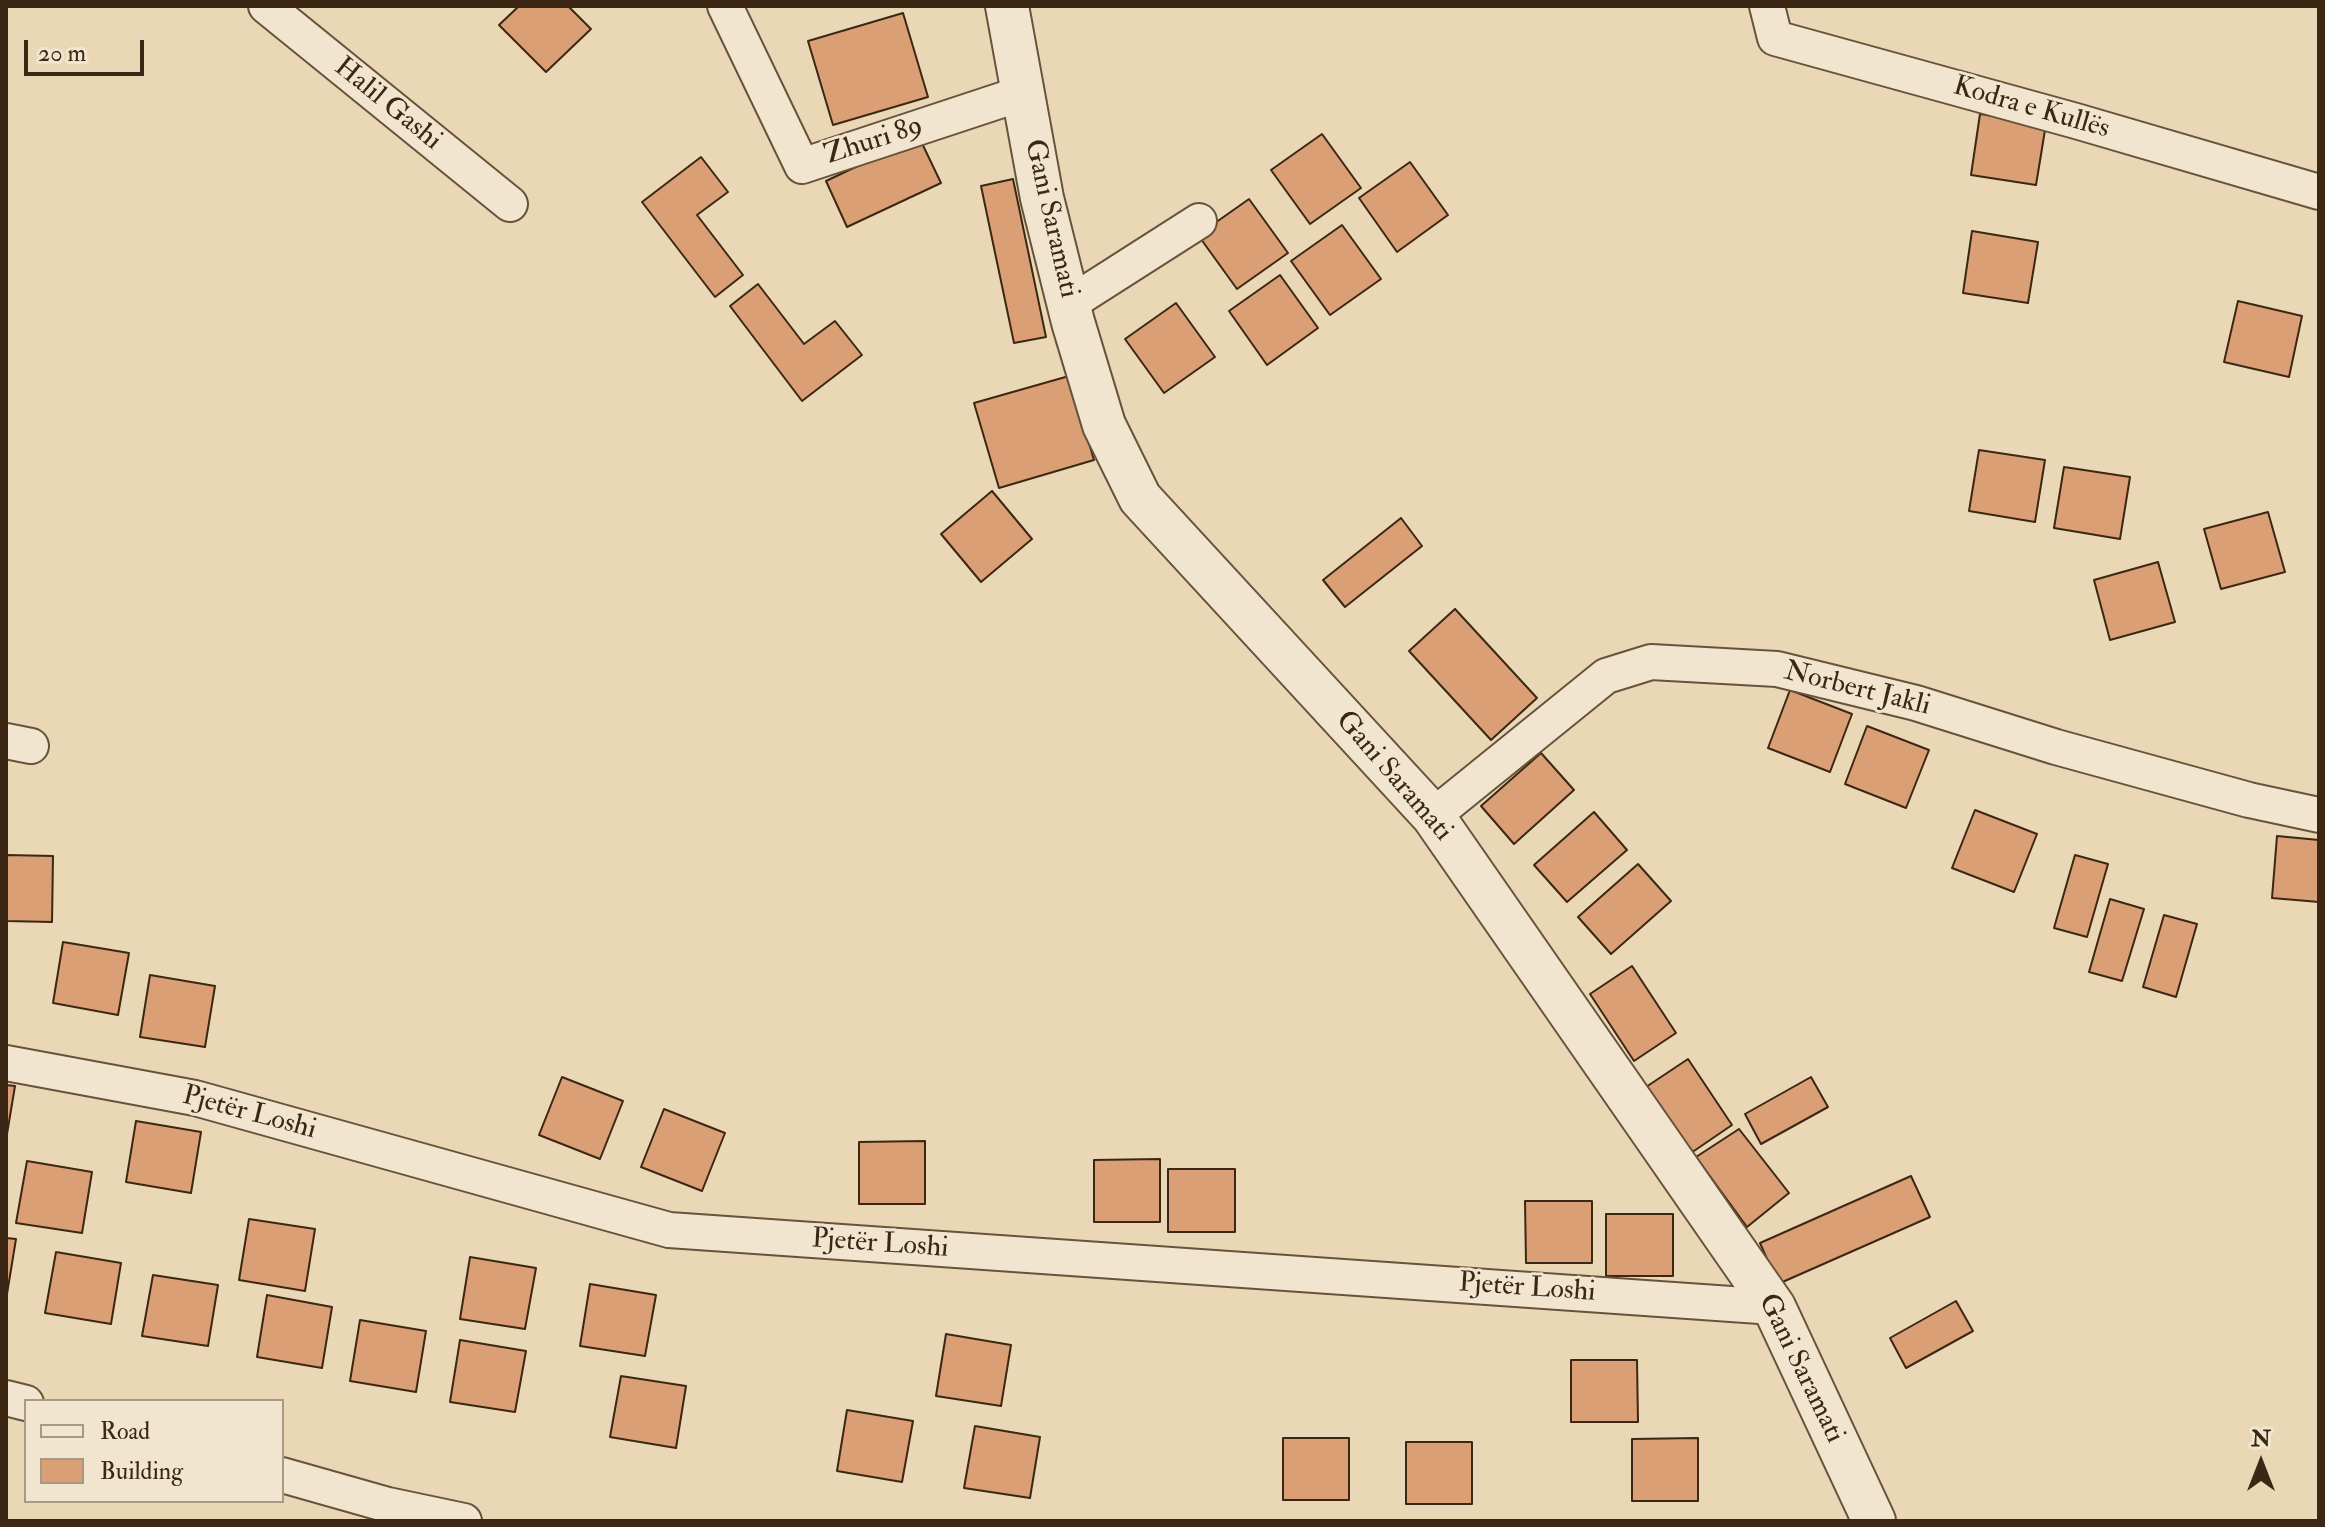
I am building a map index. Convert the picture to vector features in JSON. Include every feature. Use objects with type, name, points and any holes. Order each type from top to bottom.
[{"type":"street","name":"Halil Gashi","points":[[266,6],[510,204]]},
{"type":"street","name":"Zhuri 89","points":[[725,6],[802,166],[1023,93]]},
{"type":"street","name":"Gani Saramati","points":[[1007,6],[1042,198],[1069,304],[1104,425],[1140,498],[1433,816],[1774,1307],[1874,1521]]},
{"type":"street","name":"Kodra e Kullës","points":[[1767,6],[1775,38],[2319,192]]},
{"type":"street","points":[[1069,304],[1199,221]]},
{"type":"street","name":"Norbert Jakli","points":[[1433,816],[1606,676],[1651,662],[1777,669],[1916,703],[2056,747],[2249,800],[2319,815]]},
{"type":"street","name":"Pjetër Loshi","points":[[6,1063],[195,1098],[669,1230],[1774,1307]]},
{"type":"street","points":[[284,1476],[388,1505],[464,1521]]},
{"type":"building","points":[[519,6],[568,6],[591,29],[546,72],[499,25]]},
{"type":"building","points":[[903,13],[928,97],[833,125],[808,41]]},
{"type":"building","points":[[1980,114],[2046,124],[2036,185],[1971,175]]},
{"type":"building","points":[[1322,134],[1361,188],[1310,224],[1271,170]]},
{"type":"building","points":[[919,137],[941,183],[847,227],[826,181]]},
{"type":"building","points":[[701,157],[728,192],[697,215],[743,275],[715,297],[642,202]]},
{"type":"building","points":[[1410,162],[1448,215],[1397,252],[1359,198]]},
{"type":"building","points":[[1013,179],[1046,337],[1014,343],[981,186]]},
{"type":"building","points":[[1249,199],[1288,253],[1237,289],[1198,235]]},
{"type":"building","points":[[1342,225],[1381,279],[1330,315],[1291,261]]},
{"type":"building","points":[[1972,231],[2038,242],[2028,303],[1963,293]]},
{"type":"building","points":[[1280,275],[1318,328],[1267,365],[1229,311]]},
{"type":"building","points":[[758,284],[804,344],[835,321],[862,355],[802,401],[730,306]]},
{"type":"building","points":[[2238,301],[2302,316],[2289,377],[2224,362]]},
{"type":"building","points":[[1176,303],[1215,357],[1164,393],[1125,339]]},
{"type":"building","points":[[1069,376],[1094,460],[999,488],[974,403]]},
{"type":"building","points":[[1979,450],[2045,460],[2035,522],[1969,511]]},
{"type":"building","points":[[2064,467],[2130,477],[2120,539],[2054,528]]},
{"type":"building","points":[[992,491],[1032,539],[981,582],[941,534]]},
{"type":"building","points":[[2268,512],[2285,572],[2221,589],[2204,529]]},
{"type":"building","points":[[1401,518],[1422,546],[1345,607],[1323,580]]},
{"type":"building","points":[[2158,562],[2175,622],[2110,640],[2094,580]]},
{"type":"building","points":[[1455,609],[1537,698],[1491,740],[1409,651]]},
{"type":"building","points":[[1790,690],[1852,714],[1830,772],[1768,748]]},
{"type":"building","points":[[1867,726],[1929,750],[1906,808],[1845,784]]},
{"type":"building","points":[[1541,753],[1574,790],[1514,844],[1481,806]]},
{"type":"building","points":[[1975,810],[2037,834],[2014,892],[1952,868]]},
{"type":"building","points":[[1594,812],[1627,850],[1567,902],[1534,865]]},
{"type":"building","points":[[2277,836],[2319,840],[2319,902],[2272,898]]},
{"type":"building","points":[[6,855],[53,856],[52,922],[6,921]]},
{"type":"building","points":[[2075,855],[2108,864],[2087,937],[2054,928]]},
{"type":"building","points":[[1638,864],[1671,901],[1611,954],[1578,917]]},
{"type":"building","points":[[2110,899],[2144,909],[2122,981],[2089,972]]},
{"type":"building","points":[[2164,915],[2197,924],[2176,997],[2143,987]]},
{"type":"building","points":[[63,942],[129,953],[118,1015],[53,1003]]},
{"type":"building","points":[[1632,966],[1676,1033],[1634,1061],[1590,994]]},
{"type":"building","points":[[150,975],[215,986],[205,1047],[140,1037]]},
{"type":"building","points":[[1688,1059],[1732,1125],[1691,1153],[1646,1087]]},
{"type":"building","points":[[562,1077],[623,1101],[600,1159],[539,1135]]},
{"type":"building","points":[[1811,1077],[1828,1107],[1761,1144],[1745,1114]]},
{"type":"building","points":[[6,1085],[15,1086],[6,1140]]},
{"type":"building","points":[[664,1109],[725,1133],[702,1191],[641,1167]]},
{"type":"building","points":[[136,1121],[201,1132],[191,1193],[126,1182]]},
{"type":"building","points":[[1739,1129],[1789,1193],[1747,1227],[1696,1157]]},
{"type":"building","points":[[925,1141],[925,1204],[859,1204],[859,1142]]},
{"type":"building","points":[[1160,1159],[1160,1222],[1094,1222],[1094,1160]]},
{"type":"building","points":[[27,1161],[92,1172],[82,1233],[16,1223]]},
{"type":"building","points":[[1168,1169],[1235,1169],[1235,1232],[1168,1232]]},
{"type":"building","points":[[1911,1176],[1930,1217],[1778,1284],[1760,1243]]},
{"type":"building","points":[[1525,1201],[1592,1201],[1592,1263],[1526,1263]]},
{"type":"building","points":[[1606,1214],[1673,1214],[1673,1276],[1606,1276]]},
{"type":"building","points":[[249,1219],[315,1229],[305,1291],[239,1280]]},
{"type":"building","points":[[6,1238],[16,1239],[6,1300]]},
{"type":"building","points":[[56,1252],[121,1263],[111,1324],[45,1313]]},
{"type":"building","points":[[470,1257],[536,1268],[525,1329],[460,1319]]},
{"type":"building","points":[[153,1275],[218,1285],[208,1346],[142,1336]]},
{"type":"building","points":[[590,1284],[656,1295],[645,1356],[580,1346]]},
{"type":"building","points":[[267,1295],[332,1307],[322,1368],[257,1357]]},
{"type":"building","points":[[1956,1301],[1973,1331],[1906,1368],[1890,1338]]},
{"type":"building","points":[[360,1320],[426,1331],[416,1392],[350,1381]]},
{"type":"building","points":[[946,1334],[1011,1345],[1001,1406],[936,1396]]},
{"type":"building","points":[[460,1340],[526,1351],[515,1412],[450,1402]]},
{"type":"building","points":[[1571,1360],[1637,1360],[1638,1422],[1571,1422]]},
{"type":"building","points":[[621,1376],[686,1386],[676,1448],[610,1437]]},
{"type":"building","points":[[847,1410],[913,1421],[902,1482],[837,1471]]},
{"type":"building","points":[[975,1426],[1040,1437],[1030,1498],[964,1488]]},
{"type":"building","points":[[1283,1438],[1349,1438],[1349,1500],[1283,1500]]},
{"type":"building","points":[[1698,1438],[1698,1501],[1632,1501],[1632,1439]]},
{"type":"building","points":[[1406,1442],[1472,1442],[1472,1504],[1406,1504]]}]
